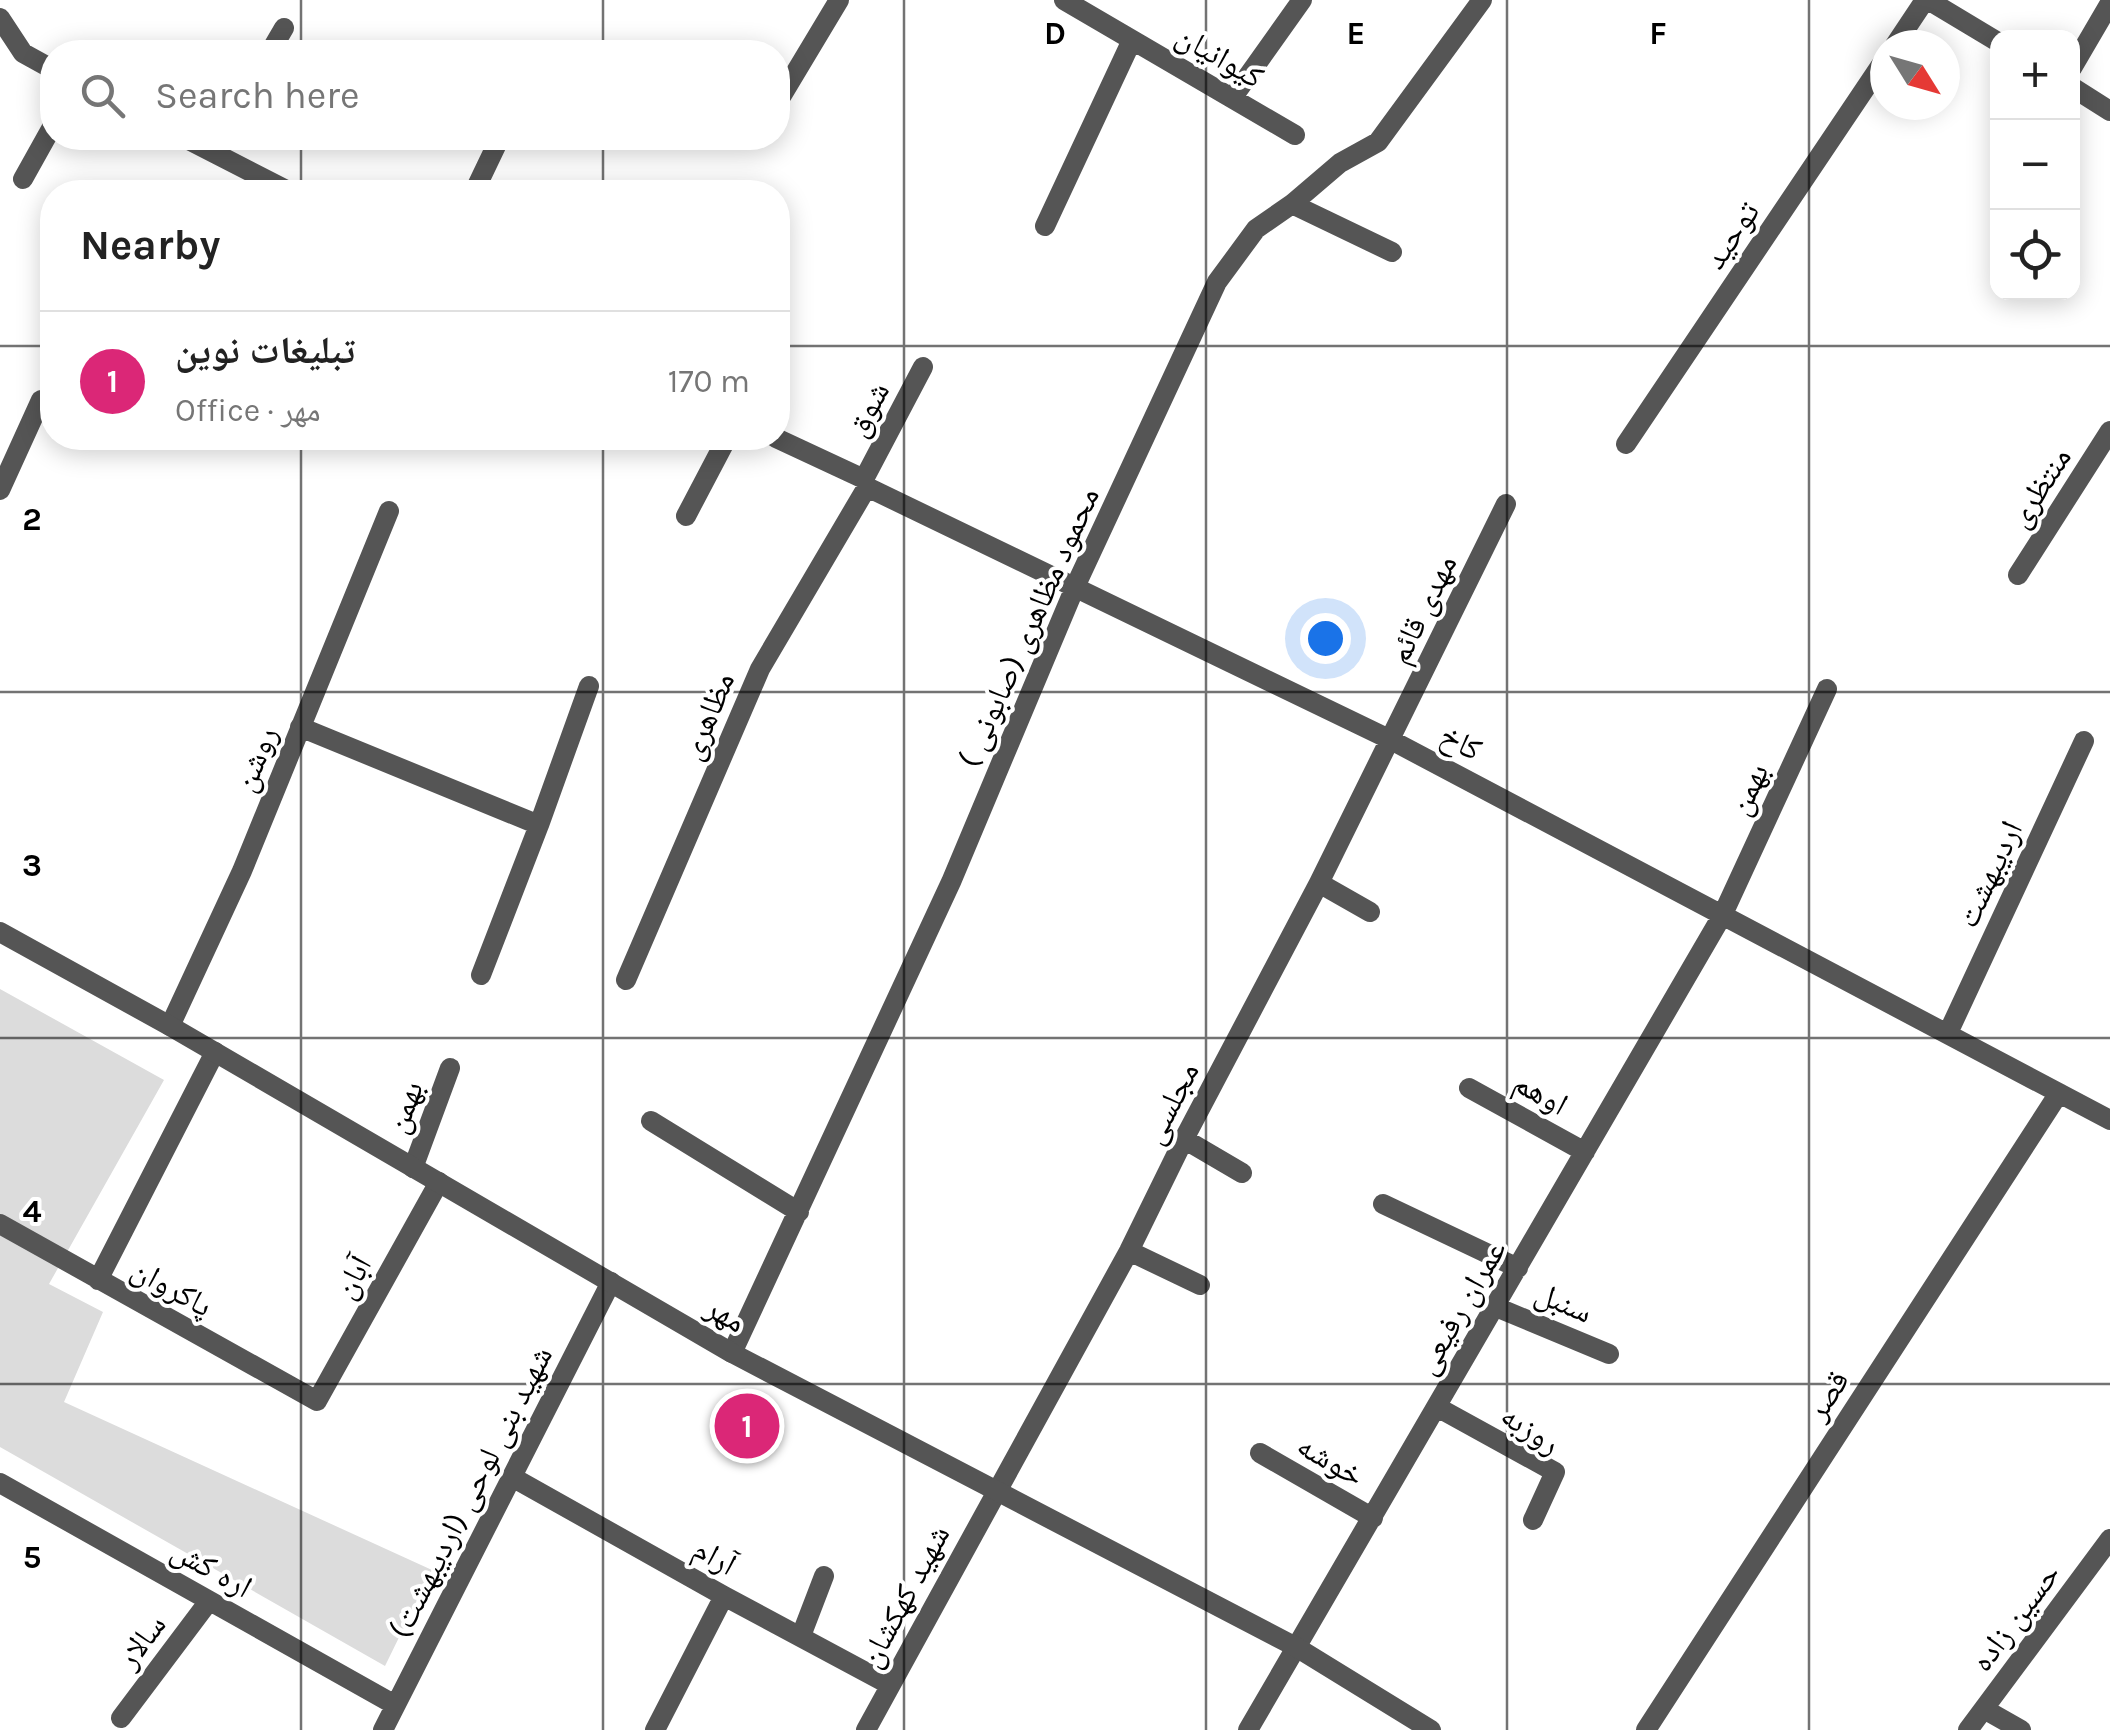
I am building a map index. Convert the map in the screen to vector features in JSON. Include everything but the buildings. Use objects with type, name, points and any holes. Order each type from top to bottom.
[{"type":"street","points":[[790,83],[839,0]]},
{"type":"street","name":"کیوانیان","points":[[1064,0],[1295,135]]},
{"type":"street","points":[[1233,97],[1302,0]]},
{"type":"street","name":"محمود مظاهری (صابونی )","points":[[732,1353],[951,882],[1075,588],[1217,282],[1256,228],[1292,204],[1340,163],[1378,142],[1482,0]]},
{"type":"street","points":[[1906,30],[1927,0],[1990,37]]},
{"type":"street","points":[[2080,55],[2110,4]]},
{"type":"street","points":[[0,18],[23,53],[40,62]]},
{"type":"street","points":[[277,40],[284,28]]},
{"type":"street","points":[[1045,226],[1132,40]]},
{"type":"street","name":"توحید","points":[[1626,444],[1870,81]]},
{"type":"street","points":[[2080,93],[2110,111]]},
{"type":"street","points":[[23,180],[40,149]]},
{"type":"street","points":[[225,150],[271,180]]},
{"type":"street","points":[[480,180],[494,150]]},
{"type":"street","points":[[1292,204],[1392,252]]},
{"type":"street","name":"شوق","points":[[866,483],[923,367]]},
{"type":"street","points":[[0,490],[40,402]]},
{"type":"street","name":"منتظری","points":[[2018,575],[2110,431]]},
{"type":"street","name":"کاخ","points":[[790,445],[1391,740],[2110,1120]]},
{"type":"street","points":[[686,516],[721,450]]},
{"type":"street","name":"مظاهری","points":[[626,980],[760,669],[866,483]]},
{"type":"street","name":"مهدی قائم","points":[[1391,740],[1506,504]]},
{"type":"street","name":"روشن","points":[[170,1026],[242,871],[389,511]]},
{"type":"street","points":[[481,975],[588,686]]},
{"type":"street","name":"بهمن","points":[[1723,914],[1827,689]]},
{"type":"street","points":[[300,726],[539,825]]},
{"type":"street","name":"مجلسی","points":[[996,1490],[1128,1251],[1391,740]]},
{"type":"street","name":"اردیبهشت","points":[[1948,1033],[2084,740]]},
{"type":"street","points":[[1319,883],[1370,912]]},
{"type":"street","name":"عمران رفیعی","points":[[1248,1730],[1723,914]]},
{"type":"street","name":"مهر","points":[[0,932],[170,1026],[732,1353],[1296,1647],[1431,1730]]},
{"type":"street","points":[[98,1280],[215,1052]]},
{"type":"street","name":"بهمن","points":[[413,1168],[450,1068]]},
{"type":"street","name":"اوهم","points":[[1469,1088],[1585,1152]]},
{"type":"street","name":"قصر","points":[[1646,1730],[2059,1092]]},
{"type":"street","points":[[650,1121],[799,1212]]},
{"type":"street","points":[[1184,1139],[1242,1173]]},
{"type":"street","name":"آبان","points":[[316,1401],[439,1182]]},
{"type":"street","points":[[1383,1204],[1518,1268]]},
{"type":"street","name":"پاکروان","points":[[0,1224],[316,1401]]},
{"type":"street","points":[[1128,1251],[1200,1285]]},
{"type":"street","name":"شهید بنی لوحی (اردیبهشت)","points":[[383,1730],[611,1282]]},
{"type":"street","name":"سنبل","points":[[1496,1306],[1609,1354]]},
{"type":"street","name":"روزبه","points":[[1437,1408],[1554,1472],[1533,1520]]},
{"type":"street","name":"خوشه","points":[[1260,1454],[1373,1518]]},
{"type":"street","name":"آرام","points":[[512,1477],[890,1685]]},
{"type":"street","name":"اره کش","points":[[0,1483],[395,1706]]},
{"type":"street","name":"شهید کهکشان","points":[[866,1730],[996,1490]]},
{"type":"street","name":"حسین زاده","points":[[1968,1730],[2110,1539]]},
{"type":"street","points":[[800,1636],[824,1576]]},
{"type":"street","points":[[656,1730],[724,1596]]},
{"type":"street","name":"سالار","points":[[121,1718],[208,1600]]},
{"type":"street","points":[[1984,1708],[2021,1730]]},
{"type":"shaded area","points":[[0,989],[164,1080],[49,1284],[103,1312],[64,1402],[432,1570],[385,1666],[0,1447]]},
{"type":"place","name":"تبلیغات نوین","points":[[747,1426]]}]
